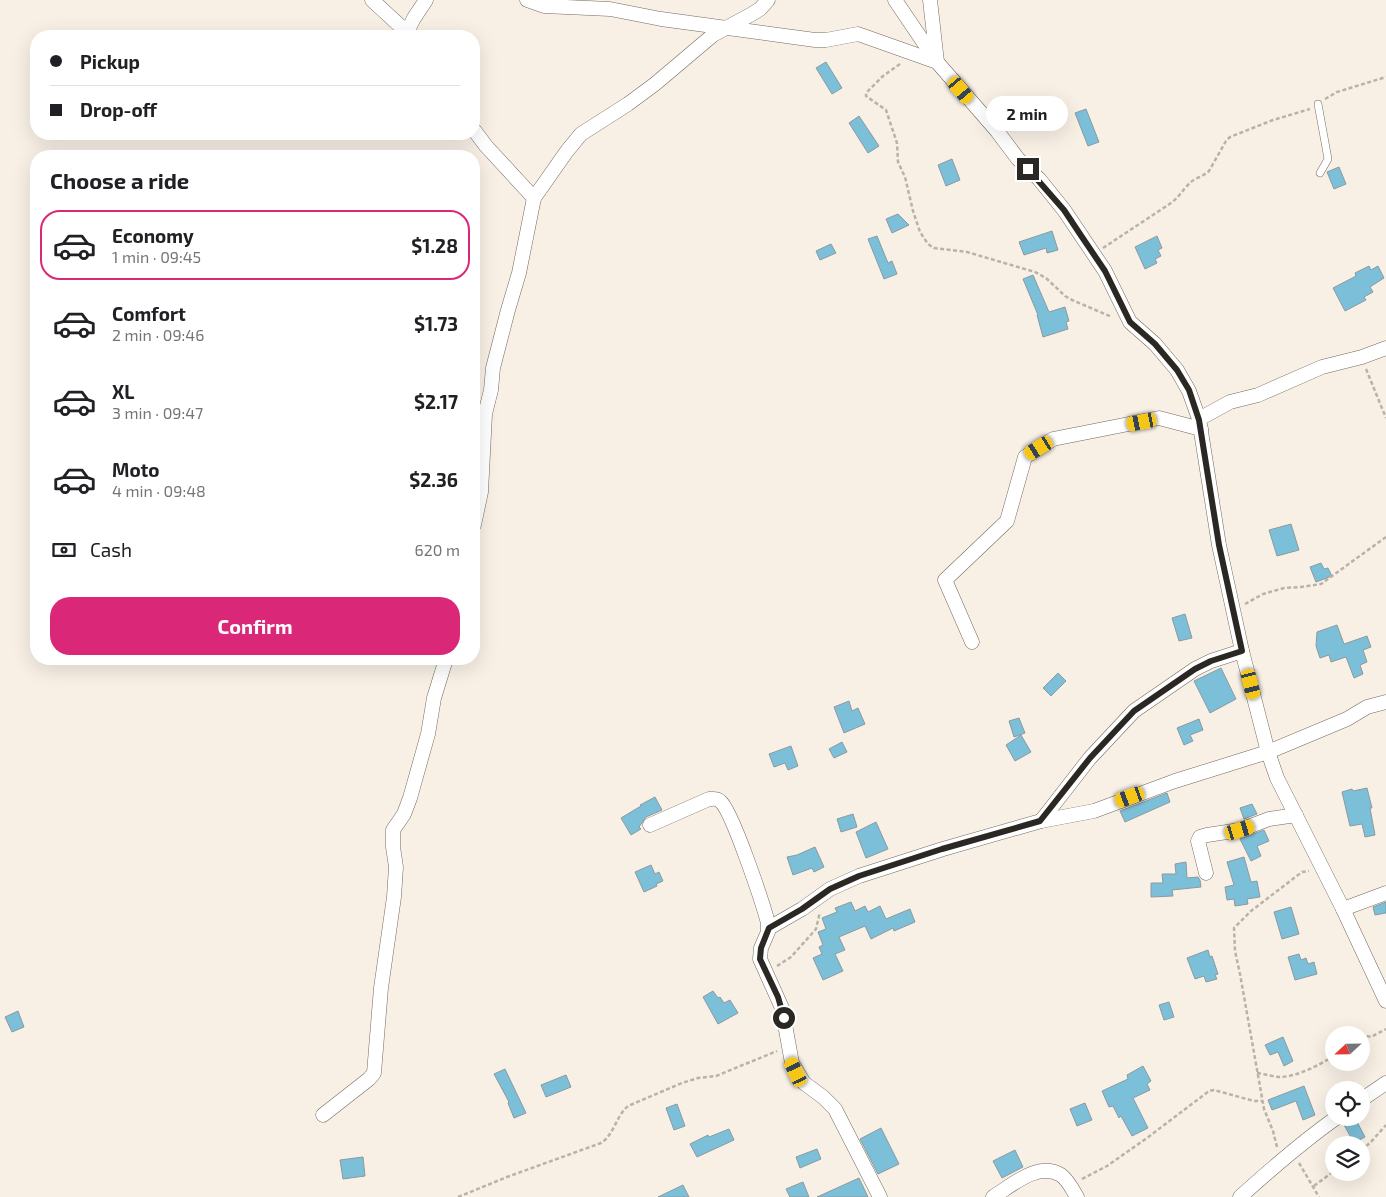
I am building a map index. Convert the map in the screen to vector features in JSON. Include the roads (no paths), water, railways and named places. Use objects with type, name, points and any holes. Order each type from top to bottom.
[{"type":"street","points":[[372,0],[405,30]]},
{"type":"street","points":[[410,30],[414,18],[426,0]]},
{"type":"street","points":[[527,0],[544,6],[610,9],[661,19],[815,40],[826,40],[858,34],[937,62]]},
{"type":"street","points":[[480,497],[485,414],[491,390],[493,368],[519,273],[534,198],[581,134],[655,84],[713,35],[760,9],[768,0]]},
{"type":"street","points":[[895,0],[937,62],[1018,159],[1039,179],[1058,203],[1105,271],[1130,322],[1155,344],[1177,370],[1189,390],[1200,424],[1219,545],[1242,651],[1268,752],[1277,778],[1386,1001]]},
{"type":"street","points":[[930,0],[937,62]]},
{"type":"street","points":[[480,138],[534,198]]},
{"type":"street","points":[[972,642],[945,580],[1007,521],[1025,456],[1053,440],[1159,418],[1200,424],[1230,402],[1275,389],[1322,368],[1386,348]]},
{"type":"street","points":[[1040,821],[1090,758],[1134,711],[1195,669],[1211,661],[1242,651]]},
{"type":"street","points":[[323,1115],[369,1079],[374,1072],[381,988],[394,897],[396,867],[393,830],[404,814],[410,798],[428,734],[434,698],[444,665]]},
{"type":"street","points":[[769,928],[841,883],[884,867],[1040,821],[1094,811],[1176,781],[1268,752],[1347,719],[1367,707],[1386,702]]},
{"type":"street","points":[[650,825],[709,799],[721,801],[726,807],[767,917],[769,928],[759,954],[761,963],[782,1008],[792,1063],[800,1080],[823,1097],[835,1109],[880,1197]]},
{"type":"street","points":[[1206,873],[1198,840],[1200,837],[1240,830],[1269,819],[1296,815]]},
{"type":"street","points":[[1342,909],[1386,893]]},
{"type":"street","points":[[1370,1094],[1386,1083]]},
{"type":"street","points":[[1240,1197],[1325,1124]]},
{"type":"street","points":[[993,1197],[1030,1174],[1040,1171],[1051,1171],[1062,1176],[1073,1191]]},
{"type":"lane","points":[[1318,104],[1328,159],[1320,173]]}]
